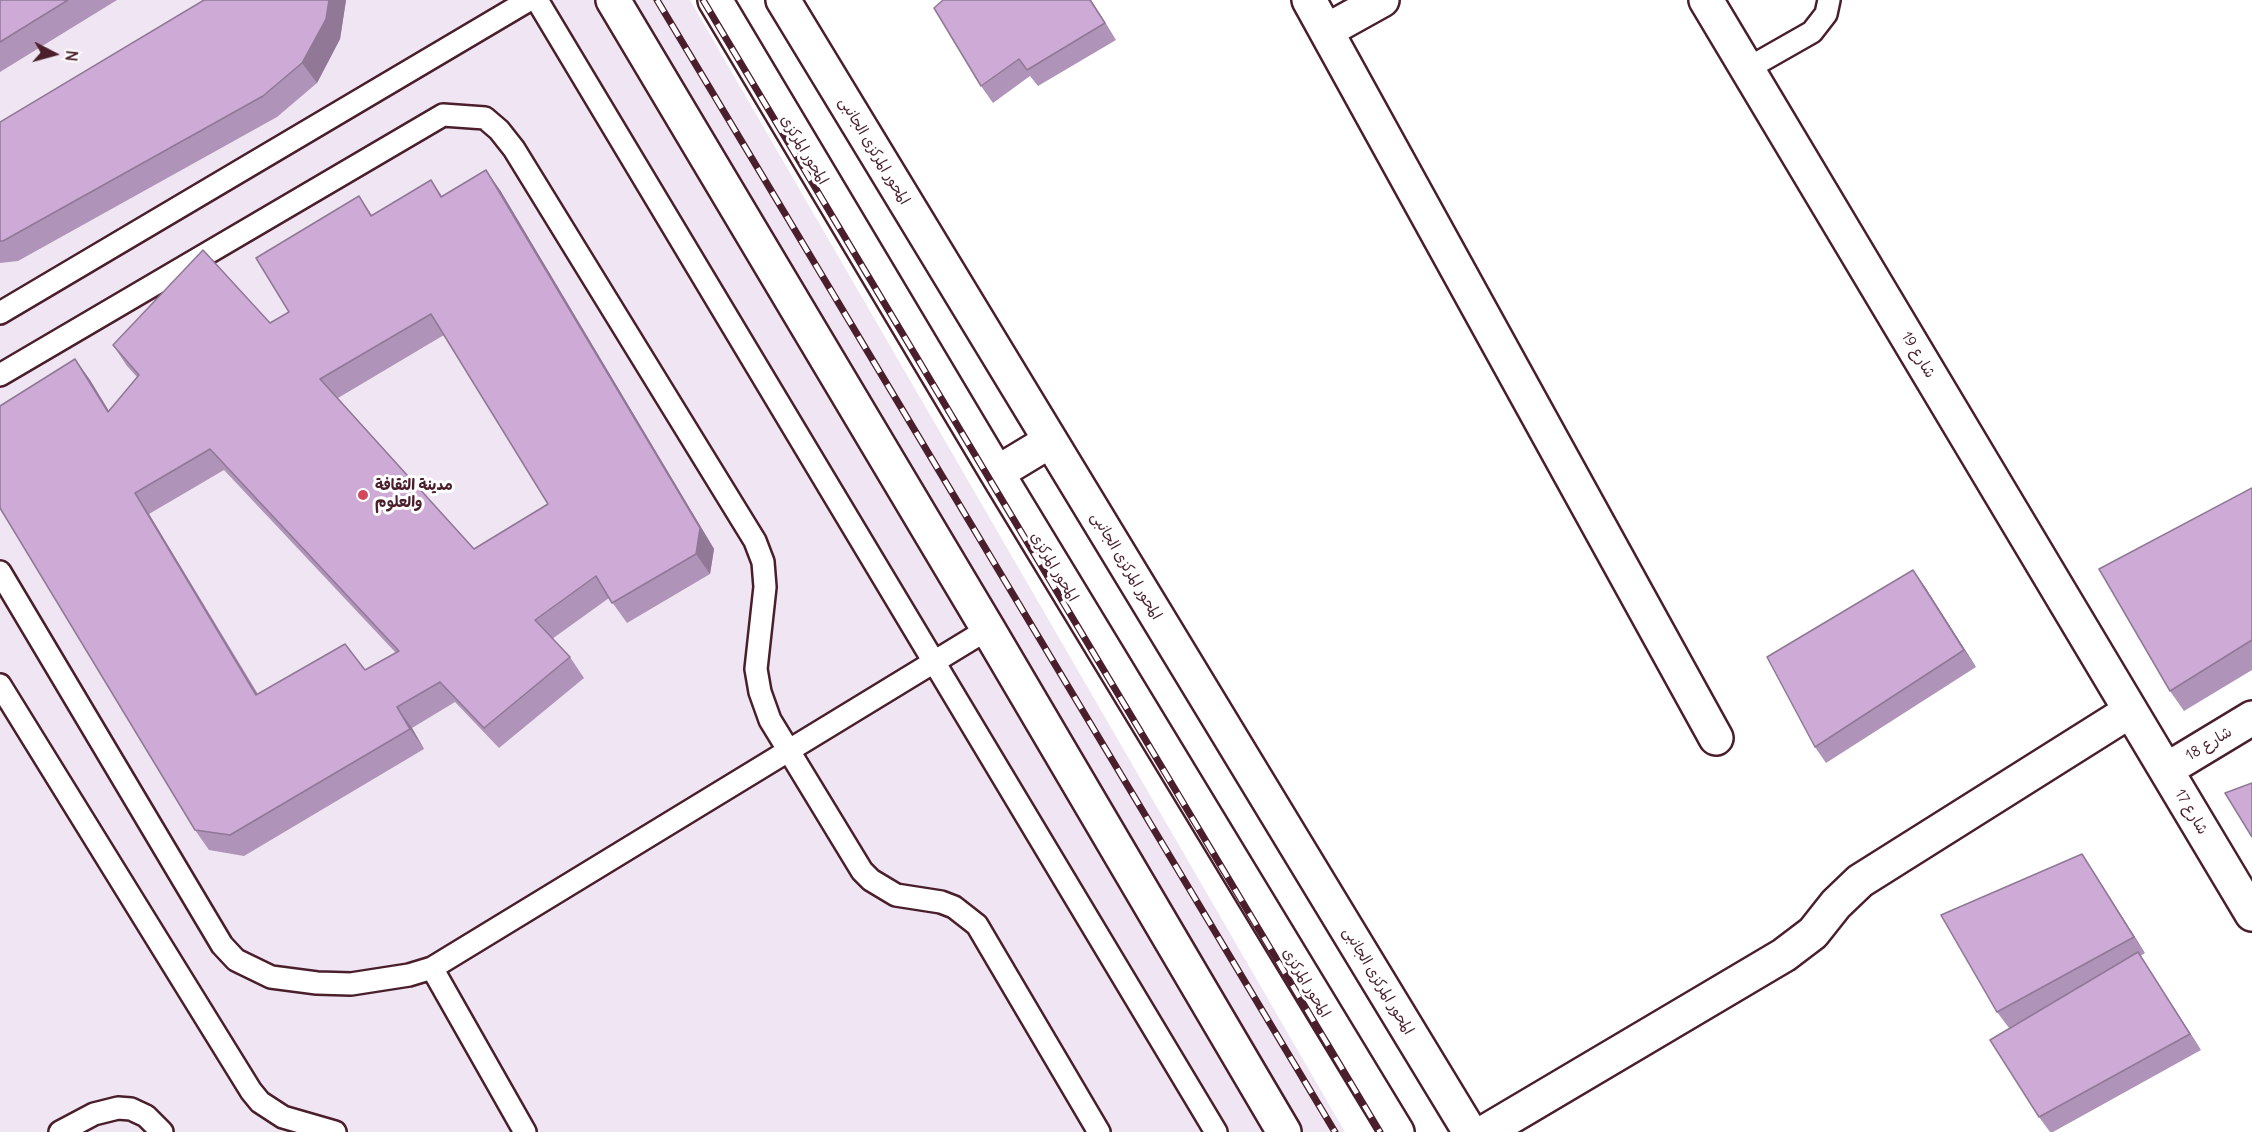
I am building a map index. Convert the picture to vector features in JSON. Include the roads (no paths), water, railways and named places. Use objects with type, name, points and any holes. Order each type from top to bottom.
[{"type":"street","points":[[613,0],[988,628],[1284,1132]]},
{"type":"street","name":"المحور المركزى","points":[[715,0],[997,473],[1397,1132]]},
{"type":"street","name":"المحور المركزى الجانبى","points":[[783,0],[1470,1132]]},
{"type":"street","points":[[1310,0],[1716,738]]},
{"type":"street","points":[[1328,30],[1382,0]]},
{"type":"street","name":"شارع 19","points":[[1706,0],[2130,711]]},
{"type":"street","points":[[997,473],[1050,441]]},
{"type":"street","points":[[1485,1132],[1784,955],[1813,933],[1836,904],[1860,880],[2130,711]]},
{"type":"street","name":"شارع 17","points":[[2130,711],[2252,914]]},
{"type":"street","name":"شارع 18","points":[[2166,770],[2252,718]]},
{"type":"lane","points":[[0,314],[529,0]]},
{"type":"lane","points":[[537,0],[1216,1132]]},
{"type":"lane","points":[[1747,69],[1812,32],[1826,14],[1829,0]]},
{"type":"lane","points":[[0,375],[443,115],[485,118],[499,130],[514,149],[755,541],[763,562],[765,587],[756,669],[760,692],[770,720],[862,871],[871,880],[896,895],[941,902],[954,907],[976,925],[1099,1132]]},
{"type":"lane","points":[[0,572],[222,945],[236,960],[271,977],[316,983],[351,984],[409,975],[432,968],[988,628]]},
{"type":"lane","points":[[0,685],[251,1091],[260,1102],[283,1117],[335,1132]]},
{"type":"lane","points":[[432,968],[525,1132]]},
{"type":"lane","points":[[60,1132],[94,1114],[118,1108],[131,1109],[146,1116],[162,1132]]},
{"type":"railway","points":[[657,0],[1335,1132]]},
{"type":"railway","points":[[703,0],[1380,1132]]},
{"type":"place","name":"مدينة الثقافة والعلوم","points":[[363,495]]}]
